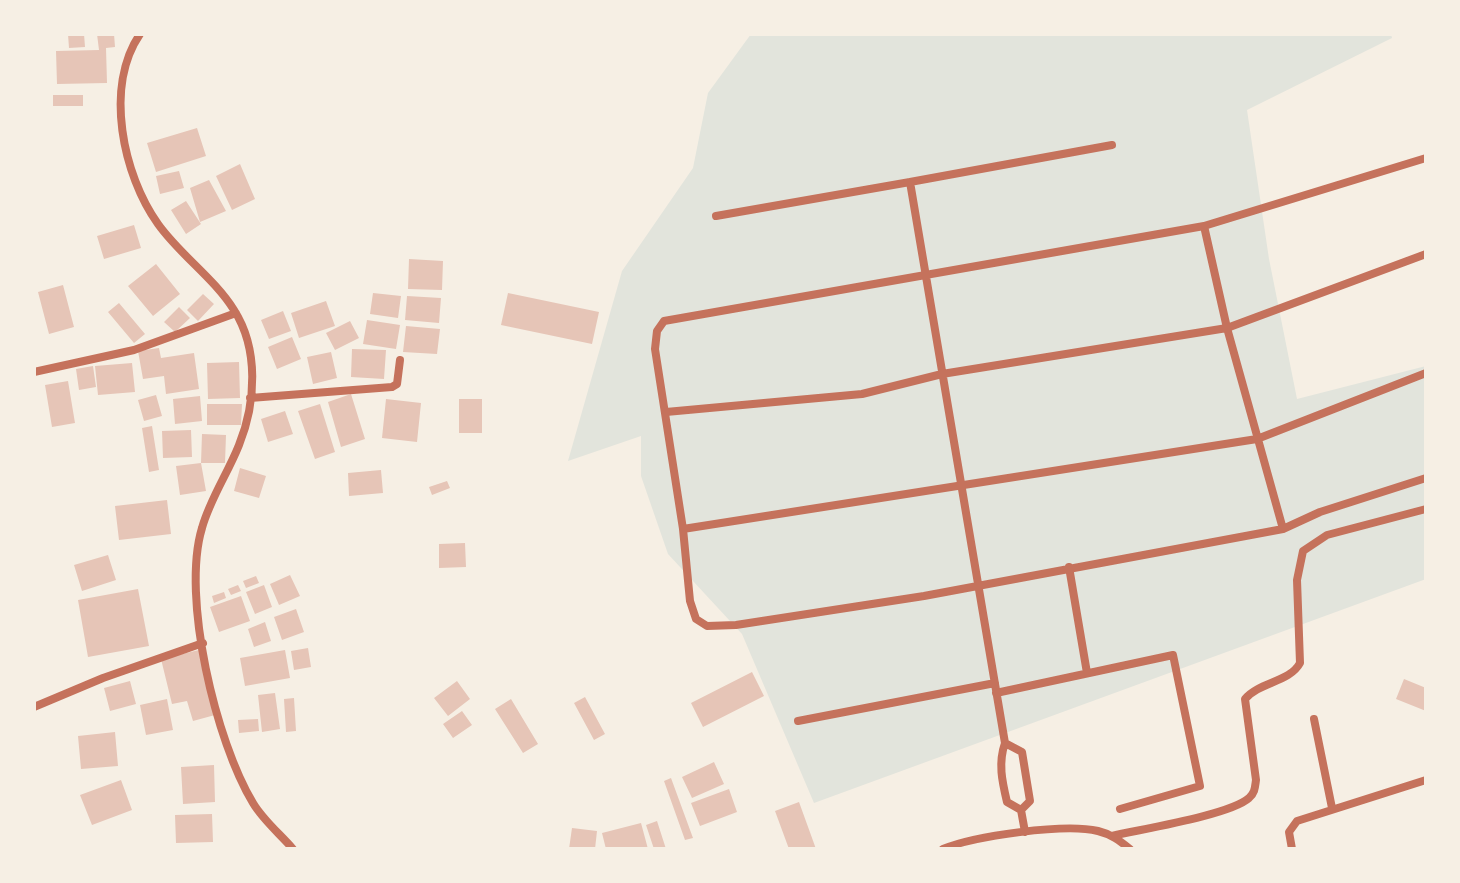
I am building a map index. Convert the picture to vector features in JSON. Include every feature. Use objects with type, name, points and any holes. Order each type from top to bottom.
[{"type":"street","points":[[140,34],[133,43],[121,108],[133,170],[143,200],[158,224],[236,313],[250,346],[250,398],[240,443],[202,527],[194,568],[203,643],[221,734],[228,754],[255,806],[293,849]]},
{"type":"street","points":[[716,216],[1112,145]]},
{"type":"street","points":[[1426,158],[1204,226],[925,272],[851,290],[664,321],[657,331],[655,349],[683,529],[692,613],[707,626],[736,625],[924,596],[978,583],[1283,529],[1320,512],[1426,478]]},
{"type":"street","points":[[910,182],[1005,743],[1000,759],[1003,784],[1007,802],[1021,810],[1025,832]]},
{"type":"street","points":[[1204,226],[1227,328],[1283,529]]},
{"type":"street","points":[[666,412],[862,394],[942,374],[1227,328],[1426,254]]},
{"type":"street","points":[[34,372],[134,350],[236,313]]},
{"type":"street","points":[[250,398],[392,387],[397,384],[400,360]]},
{"type":"street","points":[[683,529],[1257,439],[1426,373]]},
{"type":"street","points":[[946,848],[1025,832],[1070,829],[1112,836],[1219,810],[1248,799],[1255,791],[1256,780],[1245,699],[1252,691],[1295,671],[1300,663],[1297,580],[1303,551],[1327,535],[1426,509]]},
{"type":"street","points":[[1069,567],[1087,673]]},
{"type":"street","points":[[34,707],[103,678],[203,643]]},
{"type":"street","points":[[798,721],[1087,673],[1173,655],[1200,786],[1120,809]]},
{"type":"street","points":[[1314,719],[1332,808]]},
{"type":"street","points":[[1005,743],[1022,752],[1030,801],[1021,810]]},
{"type":"street","points":[[1292,849],[1289,832],[1297,821],[1426,780]]},
{"type":"street","points":[[1112,836],[1130,849]]},
{"type":"shaded area","points":[[751,34],[1391,34],[1392,38],[1247,110],[1269,259],[1297,399],[1426,366],[1426,579],[814,803],[742,634],[668,554],[641,476],[641,436],[568,461],[622,271],[693,168],[708,93]]},
{"type":"building","points":[[68,34],[84,34],[85,47],[69,48]]},
{"type":"building","points":[[97,34],[114,34],[115,47],[106,48],[107,83],[57,84],[56,51],[99,50]]},
{"type":"building","points":[[53,95],[83,95],[83,106],[53,106]]},
{"type":"building","points":[[197,128],[206,156],[156,172],[147,143]]},
{"type":"building","points":[[240,164],[255,199],[232,210],[216,176]]},
{"type":"building","points":[[179,171],[184,188],[160,194],[156,176]]},
{"type":"building","points":[[209,180],[226,211],[200,222],[190,188]]},
{"type":"building","points":[[186,201],[201,224],[186,234],[171,210]]},
{"type":"building","points":[[134,225],[141,248],[104,259],[97,236]]},
{"type":"building","points":[[409,259],[443,261],[442,290],[408,289]]},
{"type":"building","points":[[156,264],[180,294],[153,316],[128,286]]},
{"type":"building","points":[[63,285],[74,327],[49,334],[38,292]]},
{"type":"building","points":[[373,293],[401,296],[398,318],[370,314]]},
{"type":"building","points":[[508,293],[599,312],[592,344],[501,325]]},
{"type":"building","points":[[203,294],[214,304],[198,321],[187,310]]},
{"type":"building","points":[[407,296],[441,298],[439,323],[405,320]]},
{"type":"building","points":[[326,301],[335,326],[299,338],[291,313]]},
{"type":"building","points":[[119,303],[145,334],[134,343],[108,312]]},
{"type":"building","points":[[179,307],[190,318],[175,332],[164,322]]},
{"type":"building","points":[[283,311],[291,331],[269,339],[261,320]]},
{"type":"building","points":[[367,320],[400,325],[396,349],[363,344]]},
{"type":"building","points":[[350,321],[359,338],[335,350],[326,333]]},
{"type":"building","points":[[406,326],[440,329],[437,354],[403,352]]},
{"type":"building","points":[[292,337],[301,359],[277,369],[268,347]]},
{"type":"building","points":[[159,348],[161,358],[194,353],[199,389],[166,394],[164,376],[143,379],[138,351]]},
{"type":"building","points":[[352,349],[386,350],[384,379],[351,377]]},
{"type":"building","points":[[331,352],[337,378],[313,384],[307,357]]},
{"type":"building","points":[[239,362],[240,398],[208,399],[207,363]]},
{"type":"building","points":[[132,363],[135,392],[98,395],[95,366]]},
{"type":"building","points":[[93,366],[96,387],[79,390],[76,369]]},
{"type":"building","points":[[68,381],[75,423],[52,427],[45,385]]},
{"type":"building","points":[[351,394],[365,439],[341,447],[328,402]]},
{"type":"building","points":[[156,395],[162,416],[144,421],[138,400]]},
{"type":"building","points":[[200,396],[202,421],[175,424],[173,399]]},
{"type":"building","points":[[386,399],[421,403],[417,442],[382,438]]},
{"type":"building","points":[[459,399],[482,399],[482,433],[459,433]]},
{"type":"building","points":[[207,404],[242,404],[241,425],[207,425]]},
{"type":"building","points":[[320,404],[335,452],[315,459],[298,411]]},
{"type":"building","points":[[285,411],[293,434],[268,442],[261,419]]},
{"type":"building","points":[[152,426],[159,470],[149,472],[142,428]]},
{"type":"building","points":[[191,430],[192,457],[163,458],[162,431]]},
{"type":"building","points":[[202,434],[226,435],[225,463],[201,463]]},
{"type":"building","points":[[201,463],[206,491],[180,495],[176,466]]},
{"type":"building","points":[[240,468],[266,476],[259,498],[234,491]]},
{"type":"building","points":[[381,470],[383,493],[349,496],[348,473]]},
{"type":"building","points":[[447,481],[450,488],[432,495],[429,487]]},
{"type":"building","points":[[167,500],[171,534],[119,540],[115,506]]},
{"type":"building","points":[[465,543],[466,567],[439,568],[439,544]]},
{"type":"building","points":[[108,555],[116,580],[82,591],[74,565]]},
{"type":"building","points":[[290,575],[300,596],[279,605],[270,584]]},
{"type":"building","points":[[256,576],[259,583],[246,588],[243,581]]},
{"type":"building","points":[[238,585],[241,591],[231,595],[228,589]]},
{"type":"building","points":[[264,585],[272,607],[255,614],[246,592]]},
{"type":"building","points":[[138,589],[149,646],[88,657],[78,600]]},
{"type":"building","points":[[224,592],[226,598],[214,603],[212,596]]},
{"type":"building","points":[[241,596],[250,621],[219,632],[210,607]]},
{"type":"building","points":[[296,609],[304,632],[282,640],[274,617]]},
{"type":"building","points":[[265,622],[271,641],[254,647],[248,629]]},
{"type":"building","points":[[308,648],[311,667],[294,670],[291,651]]},
{"type":"building","points":[[199,650],[215,715],[193,721],[187,701],[172,704],[161,659]]},
{"type":"building","points":[[285,650],[290,678],[245,686],[240,658]]},
{"type":"building","points":[[752,672],[764,696],[703,727],[691,703]]},
{"type":"building","points":[[1404,679],[1426,688],[1426,711],[1396,699]]},
{"type":"building","points":[[130,681],[136,704],[110,711],[104,688]]},
{"type":"building","points":[[457,681],[470,699],[448,716],[434,698]]},
{"type":"building","points":[[275,693],[280,729],[262,732],[258,695]]},
{"type":"building","points":[[585,697],[605,734],[594,740],[574,703]]},
{"type":"building","points":[[294,698],[296,731],[286,732],[284,699]]},
{"type":"building","points":[[167,699],[173,730],[146,735],[140,705]]},
{"type":"building","points":[[511,699],[538,744],[523,753],[495,709]]},
{"type":"building","points":[[462,711],[472,725],[453,738],[443,724]]},
{"type":"building","points":[[258,719],[259,731],[239,733],[238,720]]},
{"type":"building","points":[[115,732],[118,766],[81,769],[78,736]]},
{"type":"building","points":[[714,762],[724,784],[692,798],[682,777]]},
{"type":"building","points":[[214,765],[215,802],[183,804],[181,767]]},
{"type":"building","points":[[671,778],[693,838],[685,840],[664,781]]},
{"type":"building","points":[[121,780],[132,810],[92,825],[80,795]]},
{"type":"building","points":[[729,789],[737,812],[700,826],[691,803]]},
{"type":"building","points":[[799,802],[816,849],[789,849],[775,811]]},
{"type":"building","points":[[212,814],[213,842],[176,843],[175,815]]},
{"type":"building","points":[[657,821],[666,849],[654,849],[646,825]]},
{"type":"building","points":[[641,823],[648,849],[606,849],[602,833]]},
{"type":"building","points":[[572,828],[597,831],[595,849],[569,849]]}]
